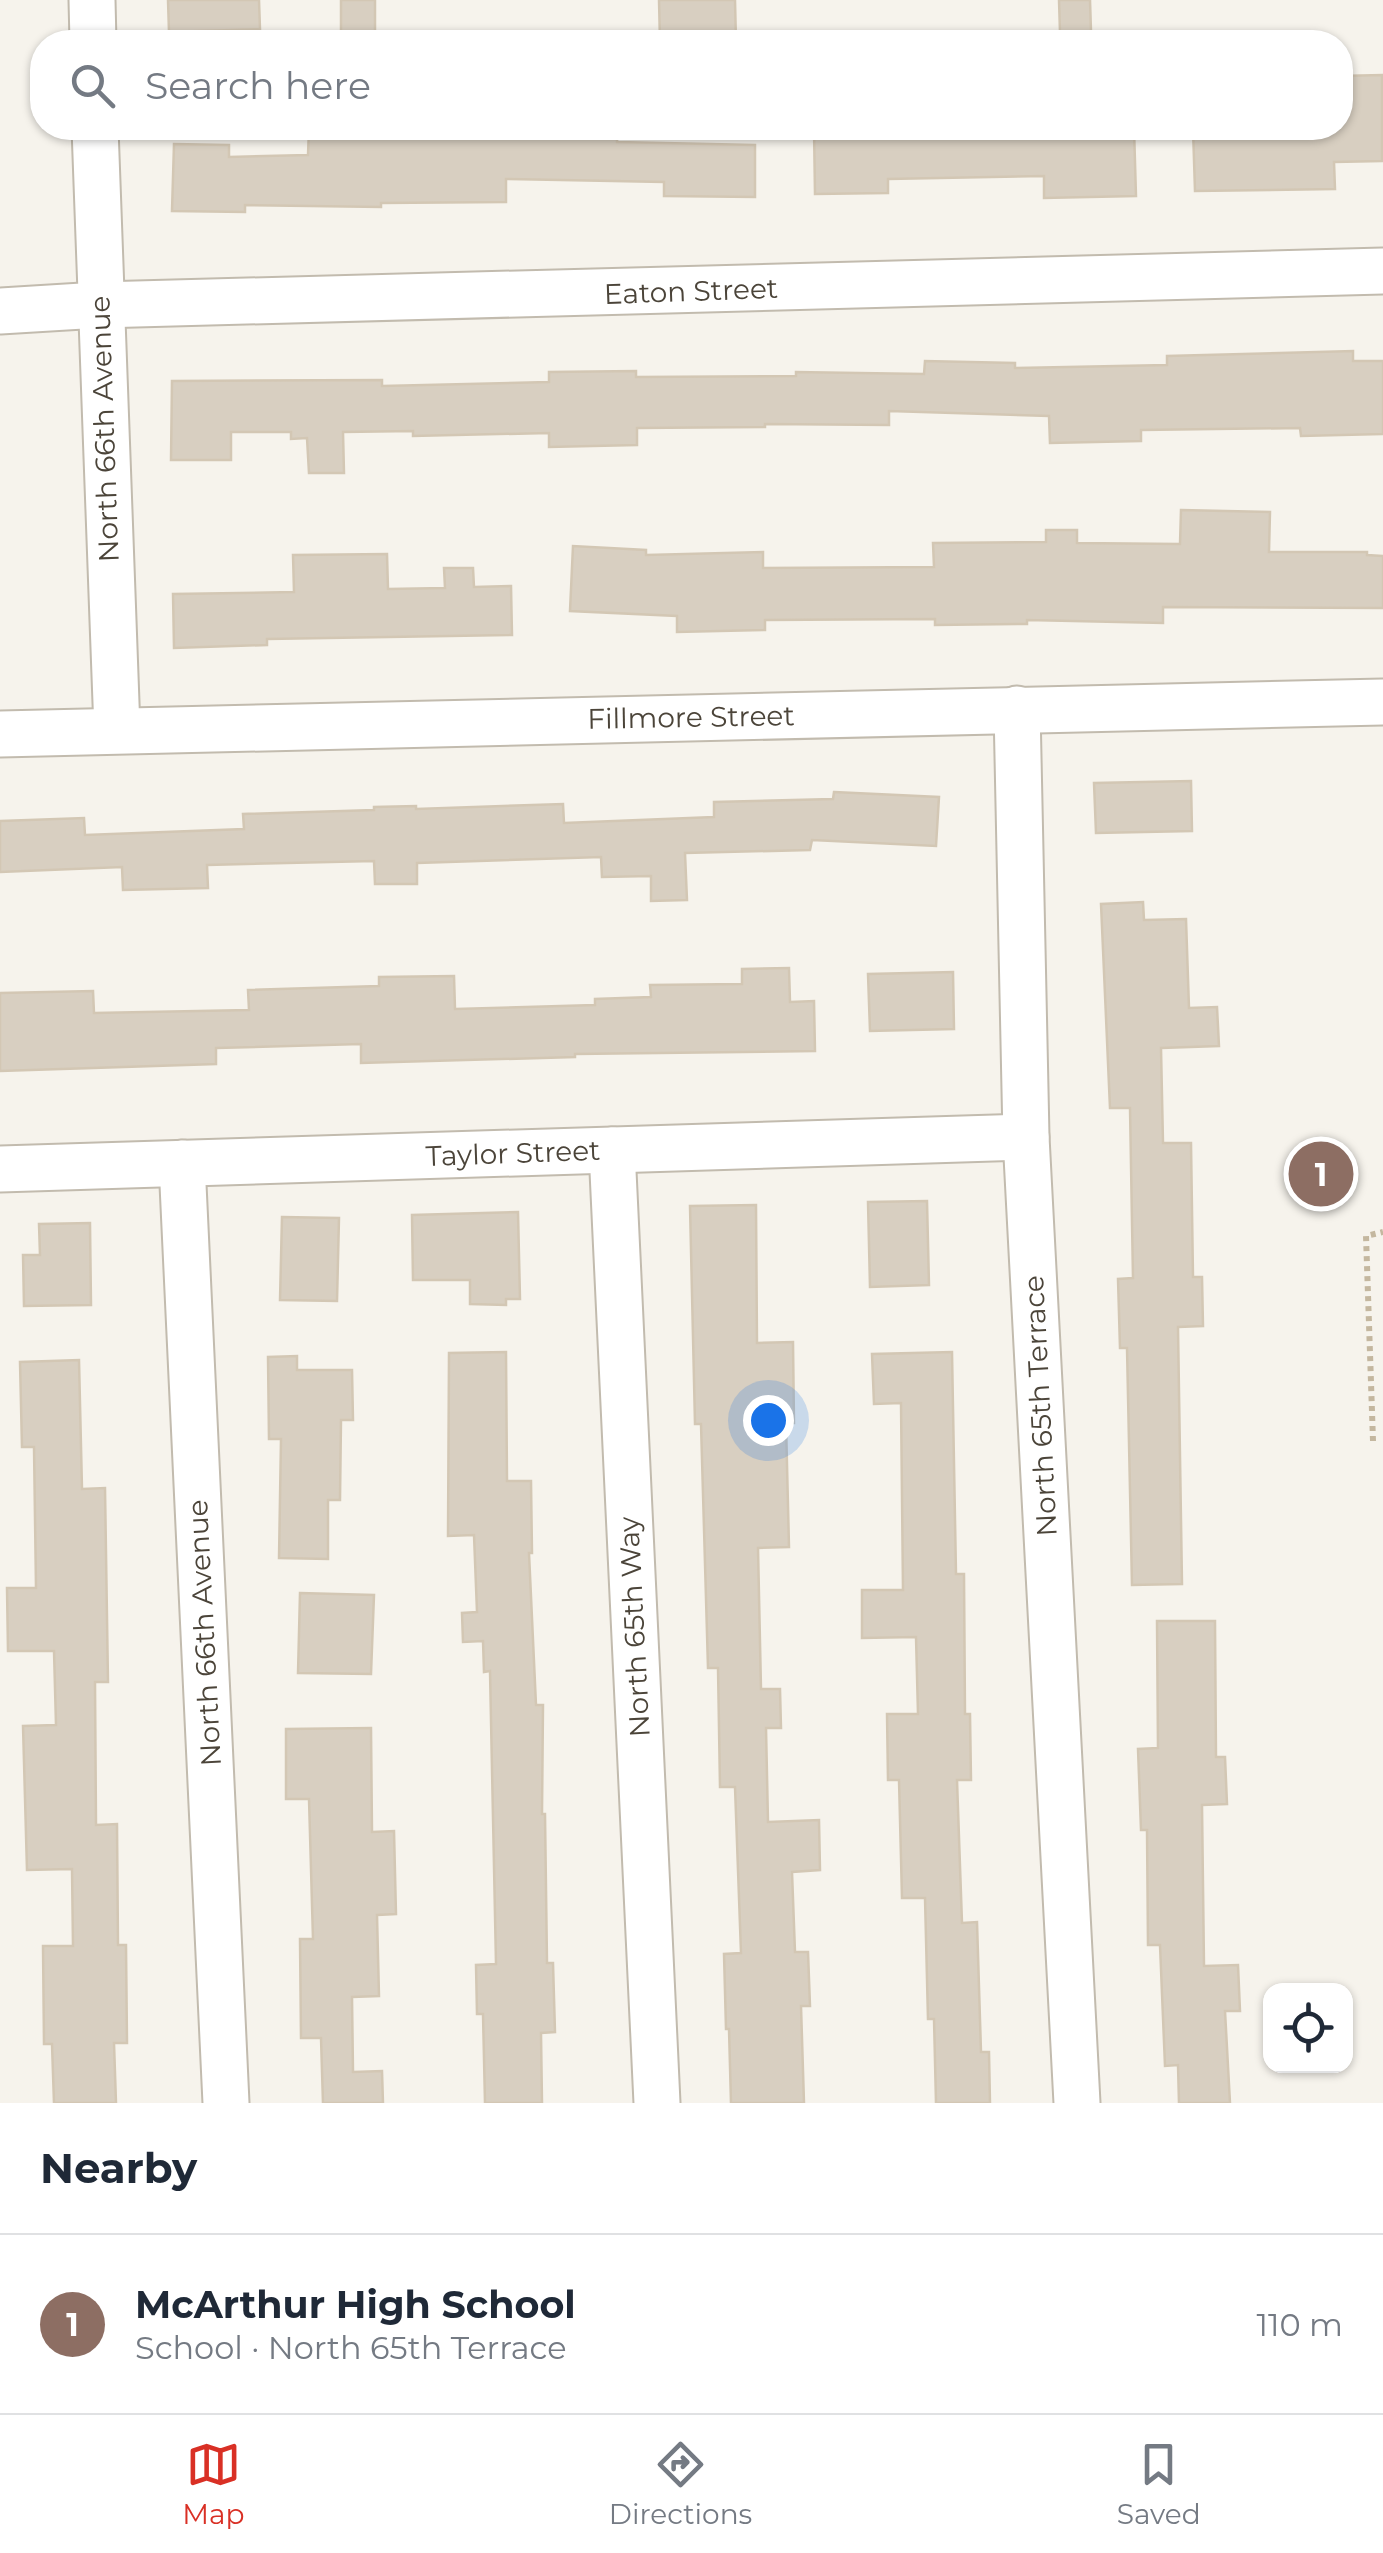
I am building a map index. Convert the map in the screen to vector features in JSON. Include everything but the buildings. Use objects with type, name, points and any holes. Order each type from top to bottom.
[{"type":"street","points":[[92,0],[92,30]]},
{"type":"street","name":"North 66th Avenue","points":[[94,140],[117,730]]},
{"type":"street","name":"Eaton Street","points":[[0,310],[1383,271]]},
{"type":"street","name":"Fillmore Street","points":[[0,734],[1383,702]]},
{"type":"street","name":"North 65th Terrace","points":[[1017,709],[1026,1137],[1077,2103]]},
{"type":"street","name":"Taylor Street","points":[[0,1169],[1026,1137]]},
{"type":"street","name":"North 65th Way","points":[[612,1150],[657,2103]]},
{"type":"street","name":"North 66th Avenue","points":[[182,1163],[226,2103]]},
{"type":"path","points":[[1374,1441],[1366,1236],[1383,1232]]},
{"type":"place","name":"McArthur High School","points":[[1321,1174]]}]
